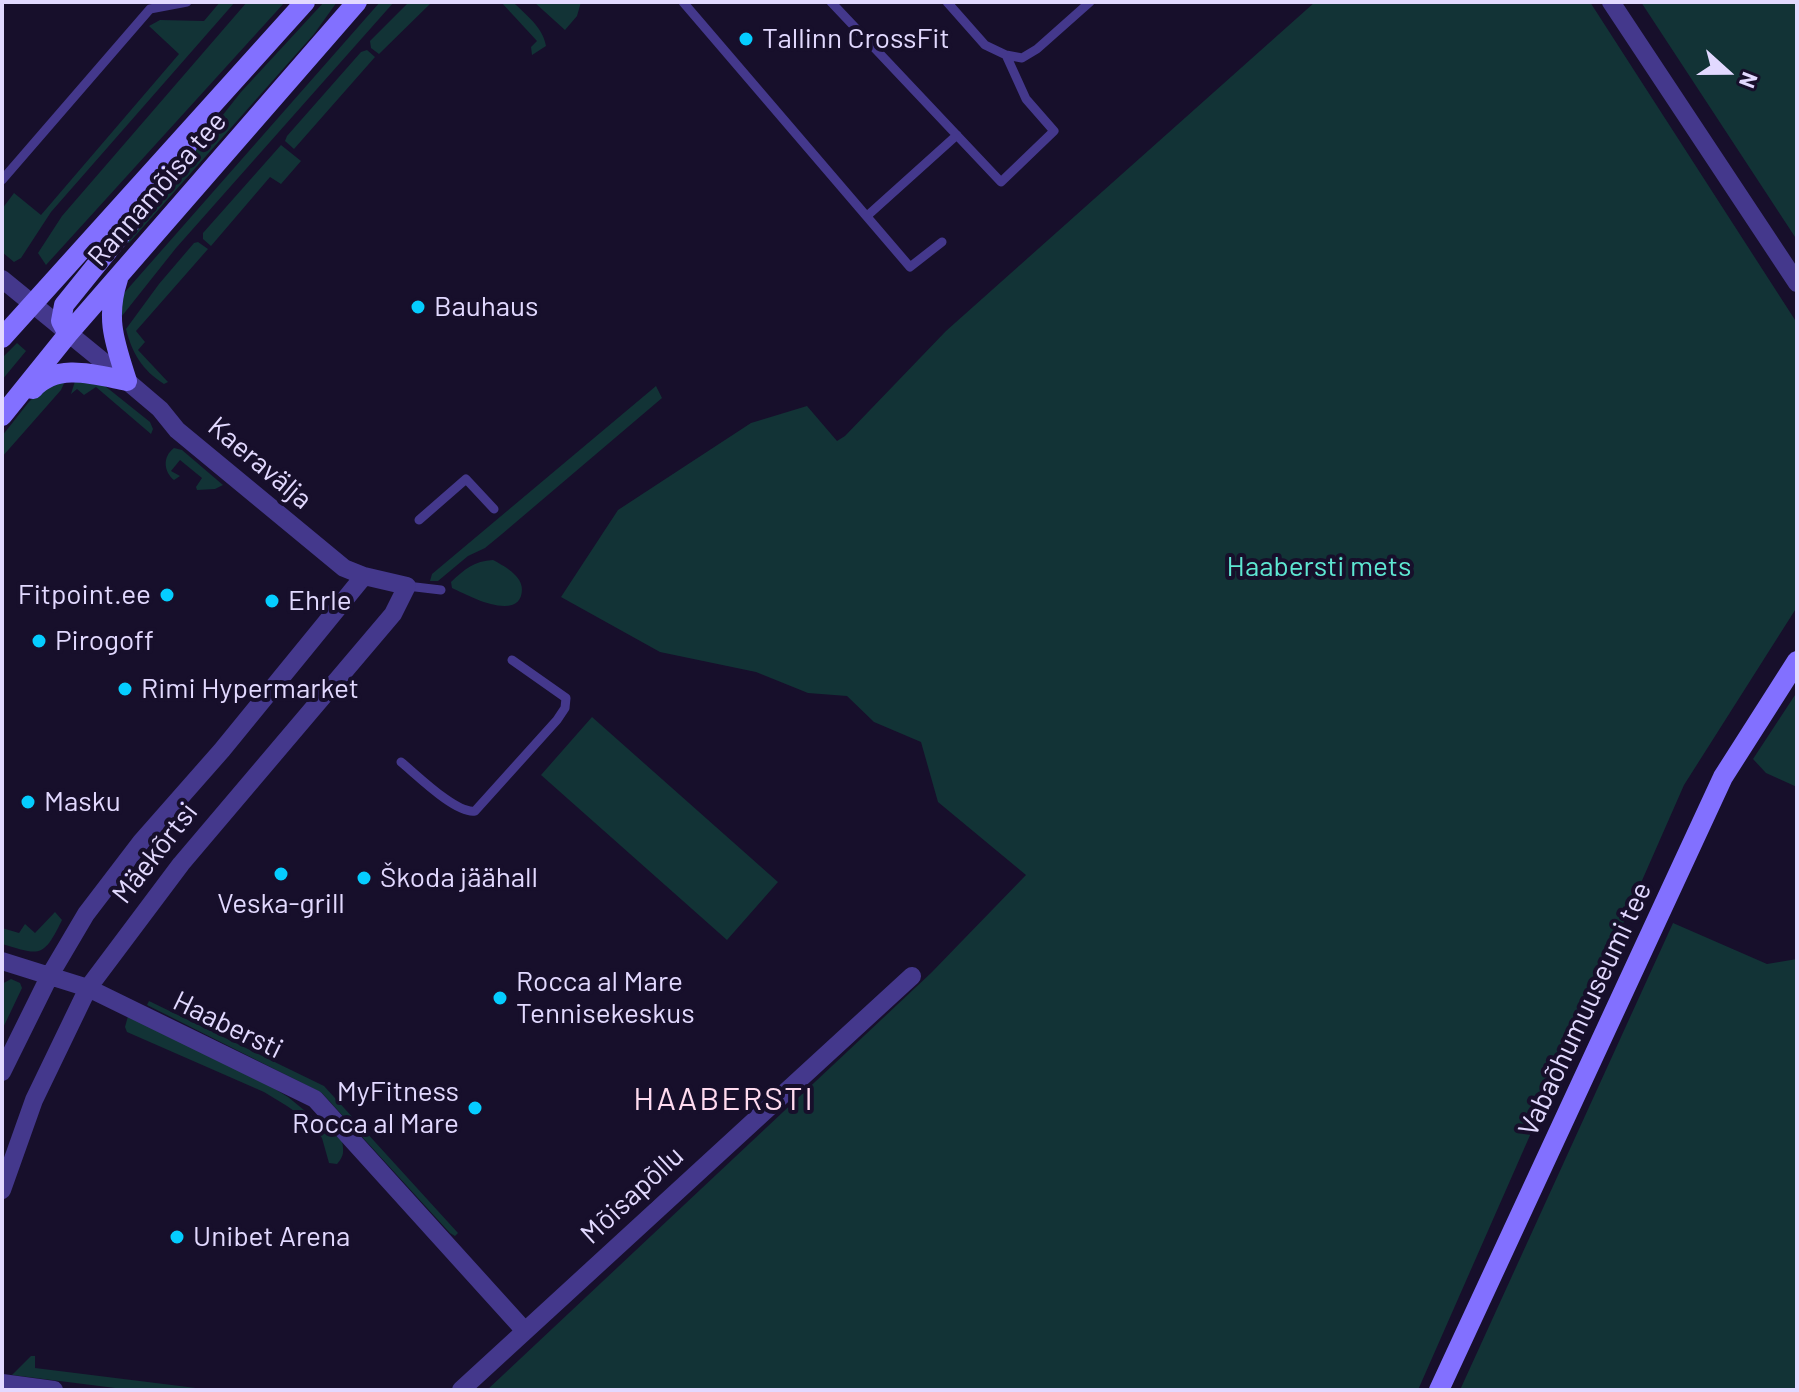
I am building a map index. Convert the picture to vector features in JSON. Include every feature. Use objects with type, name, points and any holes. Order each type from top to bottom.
[{"type":"main road","name":"Rannamõisa tee","points":[[2,338],[305,2]]},
{"type":"main road","name":"Rannamõisa tee","points":[[5,412],[68,334],[357,2]]},
{"type":"main road","points":[[68,334],[61,321],[64,305],[161,185],[228,86]]},
{"type":"main road","points":[[5,412],[22,401],[41,380],[57,374],[72,372],[127,381],[115,343],[111,311],[120,275]]},
{"type":"main road","name":"Vabaõhumuuseumi tee","points":[[1439,1390],[1723,777],[1797,661]]},
{"type":"street","points":[[1611,2],[1797,283]]},
{"type":"street","name":"Kaeravälja","points":[[2,279],[127,381],[160,409],[177,430],[344,568],[407,586]]},
{"type":"street","name":"Mäekõrtsi","points":[[2,1072],[50,975],[86,914],[141,842],[222,750],[364,576]]},
{"type":"street","name":"Mäekõrtsi","points":[[2,1190],[34,1100],[88,988],[181,864],[393,614],[407,586]]},
{"type":"street","name":"Haabersti","points":[[2,961],[88,988],[315,1099],[525,1331]]},
{"type":"street","name":"Mõisapõllu","points":[[461,1390],[834,1051],[912,976]]},
{"type":"street","points":[[2,1383],[54,1390]]},
{"type":"lane","points":[[2,180],[150,9],[187,2]]},
{"type":"lane","points":[[683,2],[910,267],[942,242]]},
{"type":"lane","points":[[831,2],[1001,182],[1054,131],[1026,99],[1006,55]]},
{"type":"lane","points":[[947,2],[985,45],[1006,55],[1022,58],[1037,49],[1090,2]]},
{"type":"lane","points":[[867,216],[957,135]]},
{"type":"lane","points":[[419,520],[466,479],[494,509]]},
{"type":"lane","name":"Kaeravälja","points":[[407,586],[441,590]]},
{"type":"lane","points":[[401,762],[457,807],[475,811],[565,708],[566,698],[512,660]]},
{"type":"green space","points":[[220,2],[235,2],[51,212],[21,258],[14,262],[2,252],[2,209],[14,193],[41,215],[179,54],[149,26],[160,20],[204,21]]},
{"type":"green space","points":[[247,2],[285,2],[46,265],[38,253],[62,216]]},
{"type":"green space","points":[[324,2],[337,2],[314,34],[129,243],[124,240],[241,92]]},
{"type":"green space","points":[[380,2],[394,2],[176,248],[118,321],[120,299],[125,292]]},
{"type":"green space","points":[[409,2],[432,2],[379,54],[371,48],[370,41]]},
{"type":"green space","points":[[501,2],[513,2],[538,27],[546,46],[532,55],[531,47],[537,41]]},
{"type":"green space","points":[[534,2],[581,2],[577,16],[565,30]]},
{"type":"green space","name":"Haabersti mets","points":[[1315,2],[1590,2],[1797,323],[1797,607],[1684,785],[1418,1390],[487,1390],[931,973],[1026,875],[938,802],[921,742],[874,722],[847,696],[808,693],[756,672],[660,652],[561,597],[618,510],[751,423],[807,406],[837,441],[845,436],[946,331]]},
{"type":"green space","points":[[1641,2],[1797,2],[1797,240]]},
{"type":"green space","points":[[367,50],[375,57],[294,149],[285,141],[287,136],[361,52]]},
{"type":"green space","points":[[281,145],[301,161],[281,184],[270,177],[211,246],[203,239],[203,233]]},
{"type":"green space","points":[[198,242],[208,249],[136,331],[145,342],[138,350],[168,382],[164,384],[139,360],[126,329],[159,284]]},
{"type":"green space","points":[[17,343],[26,351],[2,380],[2,358]]},
{"type":"green space","points":[[76,378],[105,386],[150,422],[153,429],[151,434],[96,387],[84,395],[77,389],[71,394]]},
{"type":"green space","points":[[66,379],[61,390],[2,457],[2,436],[28,403],[39,391]]},
{"type":"green space","points":[[656,386],[662,398],[485,548],[468,556],[438,581],[430,581],[432,574]]},
{"type":"green space","points":[[174,448],[182,450],[223,485],[215,489],[197,490],[202,478],[180,460],[171,471],[180,476],[174,480],[166,464]]},
{"type":"green space","points":[[493,560],[509,570],[521,584],[521,596],[517,603],[505,606],[490,604],[452,588],[451,582],[465,570],[480,562]]},
{"type":"green space","points":[[1797,692],[1797,787],[1766,773],[1753,759]]},
{"type":"green space","points":[[592,717],[778,882],[727,940],[541,775]]},
{"type":"green space","points":[[55,912],[62,920],[45,948],[33,952],[2,944],[2,928],[19,933],[25,924],[35,933]]},
{"type":"green space","points":[[1673,923],[1767,964],[1797,959],[1797,1390],[1460,1390]]},
{"type":"green space","points":[[11,979],[20,983],[22,988],[2,1030],[2,984]]},
{"type":"green space","points":[[149,1001],[324,1086],[458,1233],[455,1236],[450,1233],[322,1093],[147,1005]]},
{"type":"green space","points":[[128,1016],[257,1078],[288,1097],[342,1141],[343,1154],[337,1164],[329,1163],[322,1138],[307,1120],[264,1092],[127,1032]]},
{"type":"green space","points":[[31,1356],[35,1356],[35,1368],[212,1390],[131,1390],[12,1375]]},
{"type":"place","name":"Tallinn CrossFit","points":[[746,39]]},
{"type":"place","name":"Bauhaus","points":[[418,307]]},
{"type":"place","name":"Fitpoint.ee","points":[[167,595]]},
{"type":"place","name":"Ehrle","points":[[272,601]]},
{"type":"place","name":"Pirogoff","points":[[39,641]]},
{"type":"place","name":"Rimi Hypermarket","points":[[125,689]]},
{"type":"place","name":"Masku","points":[[28,802]]},
{"type":"place","name":"Veska-grill","points":[[281,874]]},
{"type":"place","name":"Škoda jäähall","points":[[364,878]]},
{"type":"place","name":"Rocca al Mare Tennisekeskus","points":[[500,998]]},
{"type":"place","name":"MyFitness Rocca al Mare","points":[[475,1108]]},
{"type":"place","name":"Unibet Arena","points":[[177,1237]]},
{"type":"district","name":"HAABERSTI","points":[[724,1099]]}]
